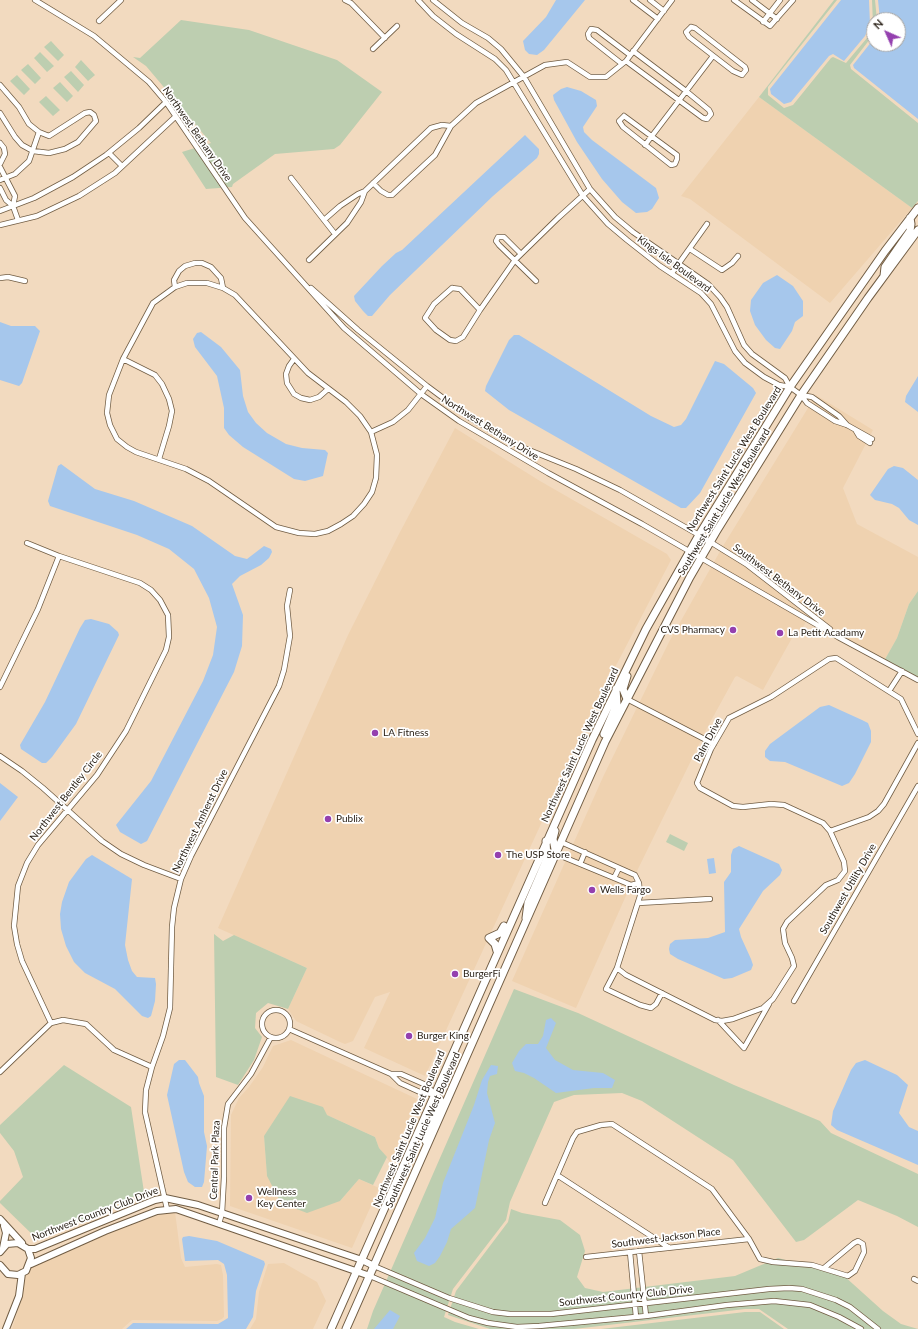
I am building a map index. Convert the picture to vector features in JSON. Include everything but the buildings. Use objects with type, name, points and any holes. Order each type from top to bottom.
[{"type":"main road","name":"Northwest Saint Lucie West Boulevard","points":[[331,1329],[546,841],[634,653],[689,552],[790,387],[918,208]]},
{"type":"main road","points":[[884,276],[885,267],[910,231],[910,218]]},
{"type":"main road","name":"Southwest Saint Lucie West Boulevard","points":[[346,1329],[594,767],[627,699],[710,541],[801,395],[918,230]]},
{"type":"main road","points":[[627,699],[623,689],[634,653]]},
{"type":"main road","points":[[594,767],[598,749],[616,709],[616,689]]},
{"type":"main road","points":[[556,854],[553,838],[563,804]]},
{"type":"main road","points":[[526,923],[526,910],[528,903],[547,859],[546,841]]},
{"type":"main road","points":[[497,951],[495,944],[489,938],[500,933],[518,895],[526,886]]},
{"type":"main road","points":[[425,1151],[427,1134],[439,1106],[440,1100],[435,1094]]},
{"type":"street","name":"Northwest Bethany Drive","points":[[35,0],[94,36],[149,82],[166,102],[245,218],[344,328],[421,394],[459,421],[512,453],[689,552]]},
{"type":"street","points":[[99,21],[121,0]]},
{"type":"street","points":[[345,0],[351,2],[385,38]]},
{"type":"street","name":"Kings Isle Boulevard","points":[[418,0],[433,16],[456,34],[495,59],[506,70],[583,196],[608,224],[627,240],[701,293],[711,304],[735,351],[745,363],[764,377],[779,385],[790,387]]},
{"type":"street","name":"Kings Isle Boulevard","points":[[433,0],[462,23],[488,38],[501,49],[524,77],[590,189],[615,217],[649,245],[708,284],[727,307],[744,345],[752,354],[785,378],[790,387]]},
{"type":"street","points":[[633,0],[658,19]]},
{"type":"street","points":[[650,0],[664,11]]},
{"type":"street","points":[[373,183],[381,191],[388,195],[392,194],[435,155],[451,126],[476,103],[545,65],[567,62],[590,77],[606,77],[626,61],[672,0]]},
{"type":"street","points":[[734,0],[770,26],[777,20],[793,0]]},
{"type":"street","points":[[752,0],[777,20]]},
{"type":"street","points":[[763,22],[780,0]]},
{"type":"street","points":[[373,49],[397,26]]},
{"type":"street","points":[[691,27],[695,28],[735,58],[746,70],[742,74],[738,74],[713,56],[689,37],[686,32],[687,29],[691,27]]},
{"type":"street","points":[[622,64],[589,38],[588,34],[591,29],[593,28],[597,30],[686,91],[709,110],[711,114],[707,119],[703,118],[626,61]]},
{"type":"street","points":[[645,145],[713,56]]},
{"type":"street","points":[[0,85],[19,107],[29,124],[39,132],[50,136],[85,112],[90,112],[94,115],[96,121],[78,142],[65,149],[49,153],[33,151],[22,145],[14,137],[0,113]]},
{"type":"street","points":[[0,211],[34,198],[73,177],[110,153],[166,102]]},
{"type":"street","points":[[624,116],[652,136],[677,155],[675,164],[671,165],[623,127],[619,121],[624,116]]},
{"type":"street","points":[[0,225],[37,216],[79,196],[122,166],[175,117]]},
{"type":"street","points":[[309,260],[347,222],[365,191],[431,128],[442,125],[451,126]]},
{"type":"street","points":[[0,180],[22,168],[29,161],[39,132]]},
{"type":"street","points":[[0,143],[4,148],[5,154],[0,164]]},
{"type":"street","points":[[110,153],[122,166]]},
{"type":"street","points":[[0,167],[15,196],[13,206]]},
{"type":"street","points":[[291,178],[335,234]]},
{"type":"street","points":[[0,188],[6,200],[13,206],[18,220]]},
{"type":"street","points":[[480,310],[465,293],[460,289],[455,288],[448,290],[434,304],[428,311],[425,318],[436,330],[450,340],[456,341],[464,337],[480,310],[515,260],[590,189]]},
{"type":"street","points":[[324,220],[340,206],[365,191]]},
{"type":"street","points":[[672,273],[707,224]]},
{"type":"street","points":[[521,254],[504,237],[498,237],[496,241],[536,281]]},
{"type":"street","points":[[690,249],[722,270],[732,263],[738,256]]},
{"type":"street","points":[[175,287],[174,280],[179,271],[186,266],[202,263],[217,273],[221,278],[223,288]]},
{"type":"street","name":"Northwest Bethany Drive","points":[[290,268],[358,330],[427,386],[470,418],[519,446],[576,469],[620,490],[699,535]]},
{"type":"street","points":[[0,278],[8,277],[25,282]]},
{"type":"street","points":[[206,283],[223,288],[242,302],[255,318],[308,373],[360,416],[372,432],[377,455],[376,478],[372,492],[353,516],[328,531],[315,534],[299,533],[276,527],[209,481],[159,459],[136,452],[117,439],[110,425],[107,413],[109,395],[123,358],[142,322],[154,304],[175,287],[188,284],[206,283]]},
{"type":"street","points":[[123,358],[155,376],[162,384],[169,399],[172,411],[159,459]]},
{"type":"street","points":[[294,359],[286,374],[287,383],[294,394],[301,398],[310,400],[319,397],[328,389]]},
{"type":"street","points":[[372,432],[393,422],[408,410],[427,386]]},
{"type":"street","points":[[790,387],[812,406],[835,421],[847,425]]},
{"type":"street","points":[[801,395],[812,397],[839,416],[847,425],[856,431],[859,436],[871,441]]},
{"type":"street","name":"Southwest Bethany Drive","points":[[699,535],[746,564],[812,616],[848,642]]},
{"type":"street","name":"Northwest Bentley Circle","points":[[27,543],[59,556],[140,584],[151,590],[160,600],[168,615],[170,627],[166,650],[126,731],[97,775],[38,845],[27,863],[18,886],[14,926],[22,961],[51,1023]]},
{"type":"street","name":"Southwest Bethany Drive","points":[[689,552],[918,680]]},
{"type":"street","points":[[0,687],[38,609],[59,556]]},
{"type":"street","name":"Northwest Amherst Drive","points":[[167,1209],[145,1112],[146,1090],[170,1008],[172,927],[174,908],[181,879],[191,856],[279,686],[284,670],[289,642],[286,606],[290,590]]},
{"type":"street","name":"Palm Drive","points":[[617,968],[626,975],[718,1020],[744,1048],[771,1001],[794,966],[785,943],[783,930],[787,922],[826,885],[838,880],[845,871],[844,862],[830,831],[823,823],[784,805],[772,804],[743,807],[733,806],[706,793],[696,783],[714,744],[730,718],[771,697],[829,659],[836,658],[901,699],[918,734]]},
{"type":"street","points":[[889,691],[902,671]]},
{"type":"street","points":[[627,699],[714,744]]},
{"type":"street","points":[[830,831],[869,817],[878,811],[884,804],[918,743]]},
{"type":"street","points":[[0,756],[22,771],[102,841],[121,854],[181,879]]},
{"type":"street","name":"Southwest Utility Drive","points":[[794,1001],[918,786]]},
{"type":"street","points":[[561,842],[635,875],[639,883],[640,896],[638,903],[617,968],[606,989],[645,1007],[651,1008],[656,1004],[662,993]]},
{"type":"street","points":[[580,864],[585,852]]},
{"type":"street","points":[[556,854],[630,885],[639,883]]},
{"type":"street","points":[[614,878],[619,868]]},
{"type":"street","points":[[638,903],[710,898]]},
{"type":"street","name":"Palm Drive","points":[[718,1020],[733,1019],[763,1008],[771,1001]]},
{"type":"street","points":[[280,1010],[289,1020],[288,1029],[283,1036],[271,1037],[264,1031],[262,1022],[264,1017],[271,1011],[280,1010]]},
{"type":"street","points":[[0,1072],[51,1023],[64,1020],[86,1024],[114,1050],[152,1067]]},
{"type":"street","points":[[288,1029],[391,1074],[400,1083],[422,1093],[435,1094]]},
{"type":"street","name":"Central Park Plaza","points":[[218,1224],[222,1212],[224,1128],[228,1104],[251,1074],[271,1037]]},
{"type":"street","points":[[391,1074],[401,1074],[426,1085],[435,1094]]},
{"type":"street","points":[[545,1203],[573,1138],[578,1132],[601,1125],[612,1124],[712,1189],[748,1239],[760,1259],[824,1268],[843,1276],[852,1274],[864,1252],[863,1244],[858,1241],[854,1243],[824,1268]]},
{"type":"street","points":[[557,1175],[668,1247]]},
{"type":"street","name":"Northwest Country Club Drive","points":[[1,1250],[12,1243],[35,1249],[155,1200],[165,1198],[222,1212],[362,1260],[374,1266]]},
{"type":"street","name":"Northwest Country Club Drive","points":[[30,1264],[105,1231],[167,1209],[176,1209],[357,1270],[370,1276]]},
{"type":"street","points":[[2,1222],[26,1247],[30,1254],[30,1264],[22,1273],[13,1275]]},
{"type":"street","points":[[1,1250],[6,1233],[2,1222]]},
{"type":"street","name":"Southwest Jackson Place","points":[[586,1257],[748,1239]]},
{"type":"street","points":[[639,1251],[646,1316]]},
{"type":"street","points":[[630,1252],[636,1317]]},
{"type":"street","points":[[0,1265],[4,1271],[13,1275],[21,1288]]},
{"type":"street","name":"Southwest Country Club Drive","points":[[374,1266],[449,1298],[493,1312],[510,1314],[551,1314],[769,1289],[802,1290],[836,1300],[850,1307],[878,1329]]},
{"type":"street","points":[[6,1329],[19,1296],[22,1273]]},
{"type":"street","name":"Southwest Country Club Drive","points":[[370,1276],[469,1318],[488,1323],[517,1327],[646,1316],[727,1305],[789,1301],[810,1304],[840,1317],[861,1329]]},
{"type":"shaded area","points":[[759,97],[912,208],[830,303],[690,199],[681,196]]},
{"type":"shaded area","points":[[816,395],[873,430],[843,488],[857,524],[918,557],[918,591],[909,604],[897,638],[884,661],[809,616],[802,629],[797,629],[763,690],[737,676],[735,677],[707,728],[637,871],[576,1008],[512,981],[603,777],[669,642],[723,546]]},
{"type":"shaded area","points":[[455,428],[540,481],[667,554],[671,560],[598,700],[425,1076],[364,1048],[390,992],[375,997],[353,1041],[345,1044],[296,1021],[288,1009],[307,968],[218,928],[348,635]]},
{"type":"shaded area","points":[[291,1040],[417,1099],[390,1162],[379,1148],[375,1137],[327,1115],[264,1136],[267,1176],[340,1201],[359,1179],[379,1188],[352,1248],[230,1206],[231,1115],[239,1098],[263,1067],[273,1046]]},
{"type":"shaded area","points":[[167,1212],[175,1212],[181,1258],[185,1267],[217,1264],[221,1265],[223,1275],[224,1317],[222,1319],[217,1321],[132,1320],[122,1329],[12,1329],[22,1298],[25,1276],[33,1266],[107,1234]]},
{"type":"shaded area","points":[[284,1263],[317,1282],[326,1301],[313,1329],[250,1329],[256,1319],[259,1292],[268,1264]]},
{"type":"green space","points":[[834,0],[837,0],[768,87],[768,95],[784,108],[793,105],[831,58],[833,57],[846,63],[866,39],[866,44],[850,65],[851,69],[918,123],[918,201],[912,208],[759,97]]},
{"type":"green space","points":[[872,0],[875,0],[876,12],[872,12]]},
{"type":"green space","points":[[181,20],[249,30],[337,60],[382,92],[340,145],[334,149],[275,154],[233,184],[232,187],[206,189],[182,152],[211,143],[146,66],[133,57],[140,58]]},
{"type":"green space","points":[[51,41],[64,55],[58,61],[44,47]]},
{"type":"green space","points":[[40,52],[54,66],[47,72],[34,58]]},
{"type":"green space","points":[[81,60],[95,75],[88,81],[75,67]]},
{"type":"green space","points":[[28,64],[41,78],[35,84],[21,70]]},
{"type":"green space","points":[[71,71],[84,85],[78,92],[64,77]]},
{"type":"green space","points":[[17,75],[30,89],[24,95],[10,81]]},
{"type":"green space","points":[[60,82],[73,96],[67,102],[53,88]]},
{"type":"green space","points":[[46,96],[60,110],[53,116],[39,102]]},
{"type":"green space","points":[[918,591],[918,681],[884,661],[897,638],[909,604]]},
{"type":"green space","points":[[670,834],[688,843],[684,851],[666,842]]},
{"type":"green space","points":[[214,934],[223,941],[234,935],[307,968],[288,1009],[268,1003],[256,1013],[255,1028],[262,1037],[254,1060],[238,1085],[216,1077]]},
{"type":"green space","points":[[514,989],[578,1013],[734,1085],[820,1121],[831,1133],[918,1174],[918,1227],[897,1216],[858,1200],[804,1240],[796,1242],[733,1160],[642,1101],[622,1093],[574,1095],[554,1102],[510,1202],[506,1220],[453,1289],[444,1317],[479,1329],[367,1329],[373,1311]]},
{"type":"green space","points":[[64,1065],[131,1107],[144,1192],[47,1236],[37,1239],[0,1203],[0,1201],[23,1177],[14,1151],[0,1133],[0,1125]]},
{"type":"green space","points":[[290,1096],[323,1107],[327,1115],[375,1137],[379,1148],[387,1157],[373,1185],[359,1179],[340,1201],[307,1213],[281,1203],[267,1176],[264,1136]]},
{"type":"green space","points":[[511,1209],[522,1213],[560,1220],[580,1235],[585,1251],[577,1277],[585,1288],[603,1292],[735,1276],[778,1258],[843,1275],[883,1311],[901,1324],[918,1329],[788,1329],[759,1309],[745,1309],[574,1329],[490,1329],[448,1315],[456,1291],[508,1222]]},
{"type":"green space","points":[[745,1312],[760,1312],[784,1329],[601,1329]]},
{"type":"water","points":[[556,0],[585,0],[544,50],[537,55],[529,54],[525,50],[523,41],[546,17]]},
{"type":"water","points":[[841,0],[869,0],[870,12],[866,12],[866,34],[844,61],[833,54],[829,56],[791,102],[784,104],[771,94],[770,89]]},
{"type":"water","points":[[878,0],[918,0],[918,119],[854,68],[853,65],[866,49],[866,52],[906,52],[906,12],[879,12]]},
{"type":"water","points":[[567,87],[581,91],[596,100],[597,106],[583,127],[584,132],[592,140],[656,188],[659,198],[652,209],[647,212],[636,213],[622,202],[602,179],[577,142],[554,100],[553,95],[561,89]]},
{"type":"water","points":[[525,135],[539,149],[537,158],[493,196],[390,295],[372,316],[368,316],[355,301],[354,296],[382,266],[396,253],[402,250]]},
{"type":"water","points":[[777,275],[793,286],[803,301],[803,316],[795,322],[792,331],[780,349],[775,348],[766,340],[755,325],[750,311],[751,300],[763,283]]},
{"type":"water","points":[[0,322],[11,326],[35,326],[40,331],[22,383],[19,386],[0,380]]},
{"type":"water","points":[[201,332],[221,347],[240,370],[243,396],[248,412],[256,423],[267,433],[286,444],[302,448],[325,450],[328,453],[323,476],[305,481],[294,479],[243,447],[229,435],[224,428],[224,408],[217,376],[195,347],[193,339],[197,333]]},
{"type":"water","points":[[514,335],[519,335],[651,416],[674,427],[681,425],[686,419],[715,361],[724,364],[753,388],[756,393],[700,493],[686,508],[681,508],[509,410],[485,391],[486,386],[509,340]]},
{"type":"water","points":[[918,376],[918,412],[905,402],[906,396]]},
{"type":"water","points":[[61,464],[95,489],[134,501],[192,526],[235,556],[247,559],[264,546],[271,549],[272,552],[269,558],[261,565],[240,576],[232,584],[243,615],[242,646],[234,672],[147,841],[141,844],[120,832],[116,825],[151,781],[203,681],[213,655],[217,627],[209,598],[194,569],[169,549],[137,535],[50,506],[48,501],[58,466]]},
{"type":"water","points":[[894,466],[903,468],[918,480],[918,525],[909,520],[899,508],[892,504],[875,500],[870,495],[888,469]]},
{"type":"water","points":[[91,619],[109,624],[118,632],[119,635],[76,724],[52,757],[46,763],[42,763],[21,749],[20,745],[45,702],[80,628],[85,620]]},
{"type":"water","points":[[829,705],[868,723],[871,731],[871,742],[849,783],[842,786],[785,762],[770,761],[765,757],[765,751],[770,744],[820,707]]},
{"type":"water","points":[[0,783],[18,797],[0,821]]},
{"type":"water","points":[[739,846],[779,864],[782,870],[780,875],[763,891],[739,929],[753,965],[751,970],[732,978],[724,979],[678,959],[670,954],[669,949],[670,944],[675,940],[708,938],[725,932],[724,882],[731,872],[731,855],[733,849]]},
{"type":"water","points":[[92,855],[132,879],[125,945],[132,971],[137,977],[155,978],[155,1001],[151,1016],[148,1018],[142,1016],[115,989],[85,973],[74,962],[66,946],[61,929],[60,914],[62,902],[69,882],[86,859]]},
{"type":"water","points":[[714,858],[716,873],[709,874],[707,859]]},
{"type":"water","points":[[551,1018],[556,1023],[546,1048],[555,1060],[573,1070],[603,1073],[615,1080],[612,1088],[594,1088],[556,1093],[534,1078],[524,1073],[515,1071],[512,1063],[519,1051],[526,1044],[538,1044],[543,1036],[546,1020]]},
{"type":"water","points":[[179,1060],[185,1060],[198,1077],[204,1096],[204,1132],[207,1146],[204,1182],[202,1187],[195,1187],[188,1182],[184,1172],[167,1095],[174,1064]]},
{"type":"water","points":[[865,1060],[897,1075],[908,1085],[899,1113],[909,1127],[918,1131],[918,1165],[837,1130],[831,1125],[833,1111],[851,1070],[856,1063]]},
{"type":"water","points":[[491,1065],[498,1066],[497,1074],[490,1076],[487,1093],[495,1123],[489,1140],[475,1208],[451,1229],[447,1242],[440,1256],[435,1263],[429,1266],[417,1261],[414,1253],[425,1238],[435,1218],[443,1183],[474,1105],[482,1080]]},
{"type":"water","points":[[189,1236],[217,1241],[264,1261],[265,1264],[256,1291],[253,1317],[246,1329],[126,1329],[133,1323],[218,1324],[228,1318],[227,1275],[224,1264],[218,1260],[185,1261],[182,1239],[183,1237]]},
{"type":"water","points":[[390,1310],[400,1316],[393,1329],[374,1329]]},
{"type":"place","name":"CVS Pharmacy","points":[[733,630]]},
{"type":"place","name":"La Petit Acadamy","points":[[780,633]]},
{"type":"place","name":"LA Fitness","points":[[375,733]]},
{"type":"place","name":"Publix","points":[[328,819]]},
{"type":"place","name":"The USP Store","points":[[498,855]]},
{"type":"place","name":"Wells Fargo","points":[[592,890]]},
{"type":"place","name":"BurgerFi","points":[[455,974]]},
{"type":"place","name":"Burger King","points":[[409,1036]]},
{"type":"place","name":"Wellness Key Center","points":[[249,1198]]}]
